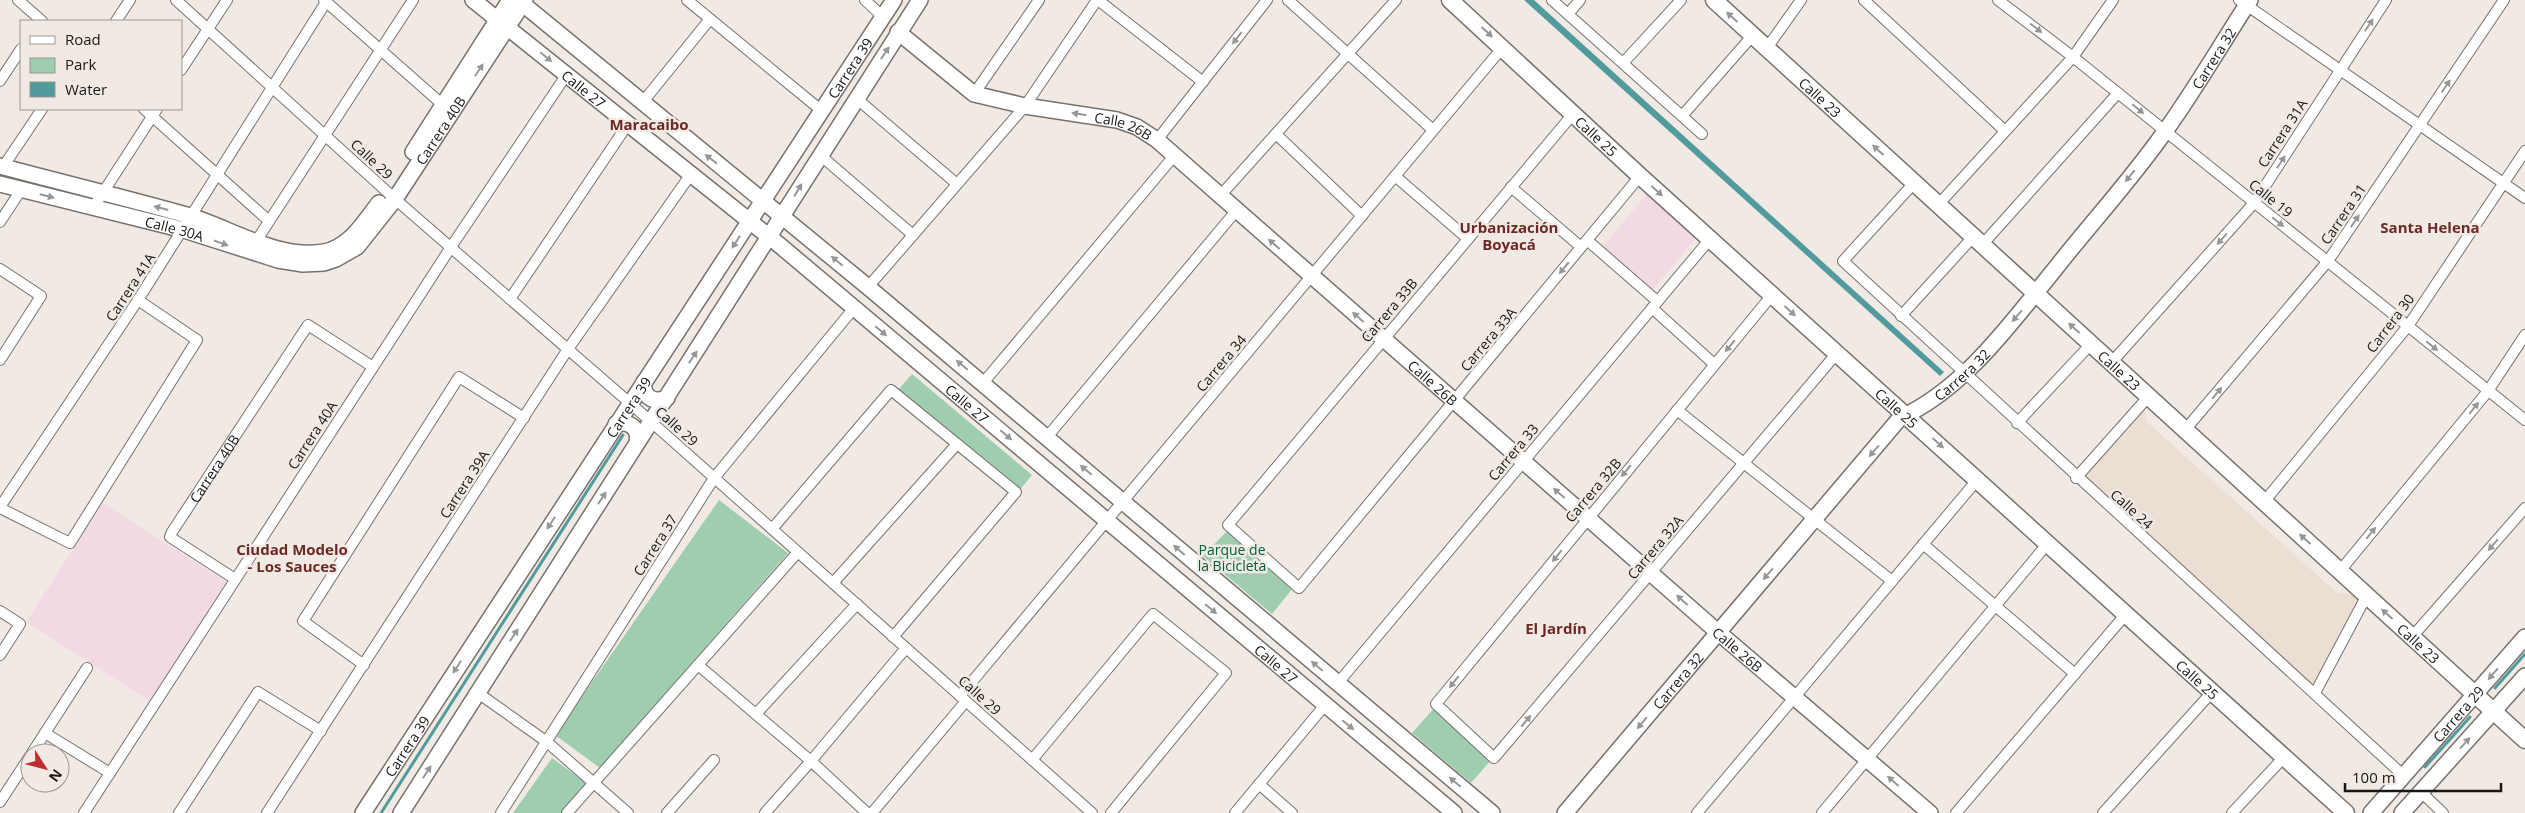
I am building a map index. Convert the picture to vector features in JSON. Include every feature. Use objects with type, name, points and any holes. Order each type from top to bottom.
[{"type":"main road","name":"Calle 27","points":[[473,0],[770,237],[1454,813]]},
{"type":"main road","name":"Carrera 39","points":[[363,813],[894,0]]},
{"type":"main road","name":"Carrera 39","points":[[400,813],[783,217],[820,155],[920,0]]},
{"type":"main road","name":"Calle 25","points":[[1450,0],[1503,47],[1640,176],[2346,813]]},
{"type":"main road","name":"Calle 23","points":[[1714,0],[2525,740]]},
{"type":"main road","name":"Calle 27","points":[[519,1],[984,383],[1492,813]]},
{"type":"main road","name":"Carrera 40B","points":[[345,249],[365,239],[443,105],[519,1]]},
{"type":"main road","name":"Carrera 32","points":[[1565,813],[1900,418],[1936,396],[1960,376],[1997,339],[2036,293],[2166,131],[2245,2]]},
{"type":"main road","name":"Carrera 40B","points":[[391,195],[503,23]]},
{"type":"main road","name":"Calle 26B","points":[[898,32],[974,94],[1025,106],[1117,120],[1137,127],[1158,140],[1236,211],[1718,632],[1930,813]]},
{"type":"main road","name":"Calle 30A","points":[[2,166],[192,217],[253,246],[303,264],[324,263],[345,249]]},
{"type":"main road","name":"Calle 30A","points":[[0,184],[253,246]]},
{"type":"main road","points":[[644,382],[644,391],[649,398],[658,401],[667,398]]},
{"type":"main road","points":[[616,424],[624,422],[632,425],[637,431],[637,443]]},
{"type":"main road","name":"Carrera 29","points":[[2372,813],[2525,637]]},
{"type":"main road","name":"Carrera 29","points":[[2402,813],[2525,676]]},
{"type":"street","points":[[18,0],[30,4],[40,20]]},
{"type":"street","points":[[117,20],[130,0]]},
{"type":"street","name":"Calle 29","points":[[176,0],[326,134],[391,195],[630,403],[1092,813]]},
{"type":"street","points":[[182,68],[226,0]]},
{"type":"street","points":[[253,246],[413,0]]},
{"type":"street","points":[[687,0],[822,111]]},
{"type":"street","points":[[865,0],[883,17]]},
{"type":"street","points":[[974,94],[1039,0]]},
{"type":"street","points":[[868,287],[1025,106],[1097,0],[1203,82]]},
{"type":"street","points":[[1158,140],[1267,0]]},
{"type":"street","points":[[1288,0],[1433,130]]},
{"type":"street","points":[[1220,196],[1396,0]]},
{"type":"street","points":[[1552,0],[1702,134]]},
{"type":"street","points":[[1568,14],[1580,0]]},
{"type":"street","points":[[1623,63],[1681,0]]},
{"type":"street","points":[[1767,48],[1801,0]]},
{"type":"street","points":[[1864,0],[2006,131]]},
{"type":"street","name":"Calle 19","points":[[1998,0],[2013,4],[2118,93],[2525,420]]},
{"type":"street","points":[[1938,205],[2073,56],[2113,0]]},
{"type":"street","name":"Carrera 31A","points":[[2111,362],[2254,203],[2386,0]]},
{"type":"street","name":"Carrera 31","points":[[2185,430],[2328,262],[2504,0]]},
{"type":"street","points":[[325,1],[443,105]]},
{"type":"street","name":"Carrera 41A","points":[[0,507],[184,230],[274,87],[325,1]]},
{"type":"street","points":[[2245,2],[2339,71],[2505,182],[2525,198]]},
{"type":"street","points":[[642,103],[710,19]]},
{"type":"street","points":[[1682,116],[1753,36]]},
{"type":"street","name":"Carrera 34","points":[[872,813],[1107,520],[1503,47]]},
{"type":"street","points":[[0,81],[20,50]]},
{"type":"street","name":"Carrera 40A","points":[[84,813],[451,247],[568,74]]},
{"type":"street","points":[[1902,316],[1978,241],[2118,93]]},
{"type":"street","points":[[856,98],[957,184]]},
{"type":"street","points":[[2,166],[41,110]]},
{"type":"street","points":[[93,208],[154,112],[269,221]]},
{"type":"street","name":"Carrera 33B","points":[[1299,588],[1228,525],[1383,338],[1573,114]]},
{"type":"street","points":[[510,299],[628,124]]},
{"type":"street","points":[[1276,134],[1362,216]]},
{"type":"street","name":"Carrera 30","points":[[2264,502],[2408,326],[2525,151]]},
{"type":"street","points":[[820,155],[913,235]]},
{"type":"street","points":[[984,383],[1174,156]]},
{"type":"street","name":"Carrera 39A","points":[[268,813],[568,349],[691,174]]},
{"type":"street","points":[[1395,176],[1468,239]]},
{"type":"street","name":"Carrera 33A","points":[[1299,588],[1640,176]]},
{"type":"street","name":"Calle 24","points":[[1914,183],[1843,261],[1902,316],[1960,376],[2017,423],[2404,776]]},
{"type":"street","points":[[1511,187],[1584,244],[1655,305],[1714,364]]},
{"type":"street","points":[[0,222],[21,190]]},
{"type":"street","points":[[1047,437],[1236,211]]},
{"type":"street","name":"Carrera 33","points":[[1338,683],[1710,239]]},
{"type":"street","points":[[0,270],[41,296],[0,360]]},
{"type":"street","name":"Carrera 32B","points":[[1494,758],[1436,704],[1772,295]]},
{"type":"street","points":[[0,507],[70,543],[197,340],[138,300]]},
{"type":"street","name":"Carrera 37","points":[[501,813],[714,478],[854,308]]},
{"type":"street","name":"Carrera 40B","points":[[235,579],[170,537],[308,325],[373,367]]},
{"type":"street","points":[[2340,571],[2488,391],[2525,335]]},
{"type":"street","points":[[2017,423],[2091,344]]},
{"type":"street","name":"Carrera 32A","points":[[1494,758],[1837,353]]},
{"type":"street","points":[[364,665],[303,621],[459,377],[524,418]]},
{"type":"street","points":[[772,529],[891,390],[1016,492],[893,637]]},
{"type":"street","points":[[2076,478],[2149,396]]},
{"type":"street","points":[[1677,410],[1892,582]]},
{"type":"street","points":[[833,583],[957,444]]},
{"type":"street","points":[[1697,813],[1978,479]]},
{"type":"street","points":[[2412,637],[2525,508]]},
{"type":"street","points":[[1822,813],[2048,543]]},
{"type":"street","points":[[1923,544],[2075,674]]},
{"type":"street","points":[[568,813],[798,552]]},
{"type":"street","points":[[2315,693],[2367,595]]},
{"type":"street","points":[[756,714],[857,604]]},
{"type":"street","points":[[0,611],[20,624],[0,655]]},
{"type":"street","points":[[1032,760],[1152,614],[1226,674],[1112,813]]},
{"type":"street","points":[[1956,813],[2126,614]]},
{"type":"street","points":[[765,813],[906,648]]},
{"type":"street","points":[[698,666],[811,761],[867,813]]},
{"type":"street","points":[[38,743],[87,668]]},
{"type":"street","points":[[179,813],[258,692],[321,731]]},
{"type":"street","points":[[2103,813],[2212,692]]},
{"type":"street","points":[[478,693],[547,742],[628,813]]},
{"type":"street","points":[[1235,813],[1325,705]]},
{"type":"street","points":[[45,732],[110,773]]},
{"type":"street","points":[[2232,813],[2284,757]]},
{"type":"street","points":[[667,813],[714,760]]},
{"type":"street","points":[[0,802],[20,772]]},
{"type":"street","points":[[1259,784],[1292,813]]},
{"type":"street","points":[[2421,792],[2443,813]]},
{"type":"shaded area","points":[[1647,194],[1698,236],[1652,291],[1601,248]]},
{"type":"shaded area","points":[[2149,396],[2145,410],[2146,421],[2337,593],[2367,595],[2315,693],[2076,478]]},
{"type":"shaded area","points":[[103,503],[228,583],[151,702],[26,622]]},
{"type":"green space","points":[[912,374],[1032,475],[1019,491],[898,390]]},
{"type":"green space","points":[[719,500],[788,553],[600,768],[555,735]]},
{"type":"green space","name":"Parque de la Bicicleta","points":[[1228,530],[1293,588],[1272,614],[1203,556]]},
{"type":"green space","points":[[1436,706],[1492,759],[1471,783],[1412,733]]},
{"type":"green space","points":[[552,758],[588,784],[561,813],[513,813]]},
{"type":"water","points":[[1524,0],[1534,0],[1944,372],[1940,376]]},
{"type":"waterway","points":[[381,813],[623,435]]},
{"type":"waterway","points":[[2495,688],[2525,654]]},
{"type":"waterway","points":[[2425,767],[2470,717]]},
{"type":"district","name":"Maracaibo","points":[[649,124]]},
{"type":"district","name":"Santa Helena","points":[[2430,227]]},
{"type":"district","name":"Urbanización Boyacá","points":[[1509,236]]},
{"type":"district","name":"Ciudad Modelo - Los Sauces","points":[[292,558]]},
{"type":"district","name":"El Jardín","points":[[1556,628]]}]
